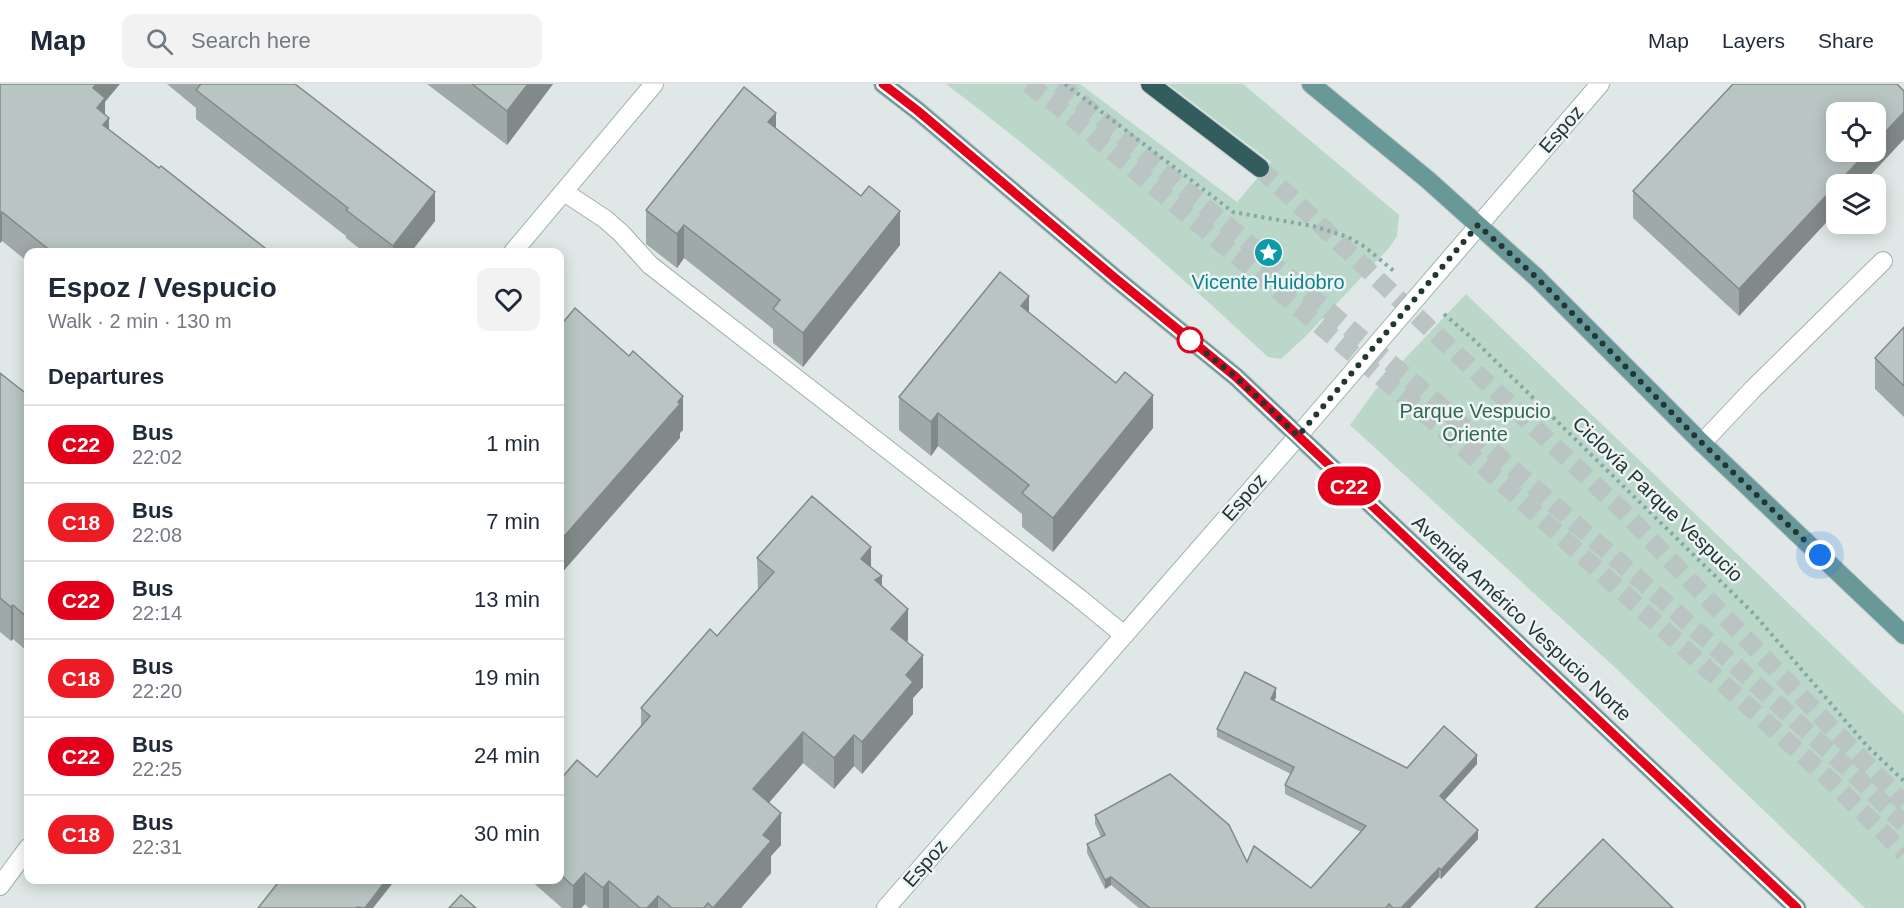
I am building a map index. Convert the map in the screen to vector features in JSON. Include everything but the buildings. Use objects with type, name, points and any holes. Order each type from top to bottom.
[{"type":"highway","points":[[1150,84],[1260,168]]},
{"type":"main road","name":"Avenida Américo Vespucio Norte","points":[[883,84],[1236,377],[1797,908]]},
{"type":"main road","points":[[1311,84],[1428,180],[1536,277],[1702,443],[1904,635]]},
{"type":"street","points":[[516,248],[654,84]]},
{"type":"street","name":"Espoz","points":[[886,908],[1298,436],[1600,84]]},
{"type":"street","points":[[564,192],[605,219],[621,233],[650,266],[1124,634]]},
{"type":"street","points":[[1702,443],[1882,261]]},
{"type":"street","points":[[0,886],[24,853]]},
{"type":"path","name":"Ciclovía Parque Vespucio","points":[[1065,84],[1233,212],[1312,226],[1348,237],[1365,247],[1473,339],[1755,615],[1868,746],[1904,781]]},
{"type":"green space","points":[[946,84],[1080,84],[1237,202],[1271,162],[1168,84],[1243,84],[1399,215],[1397,236],[1389,248],[1307,335],[1281,359],[1268,357],[1110,216]]},
{"type":"green space","name":"Parque Vespucio Oriente","points":[[1466,294],[1904,714],[1904,908],[1865,908],[1620,672],[1350,425],[1376,389]]},
{"type":"tunnel","points":[[1028,84],[1058,106],[1438,425],[1831,781],[1904,853]]},
{"type":"tunnel","points":[[1060,84],[1426,393],[1671,607],[1854,774],[1904,824]]},
{"type":"tunnel","points":[[1260,168],[1623,511],[1904,803]]},
{"type":"bus line","name":"C22","points":[[883,84],[1236,377],[1797,908]]},
{"type":"place","name":"Vicente Huidobro","points":[[1268,252]]},
{"type":"route","points":[[1190,340],[1236,377],[1298,436],[1478,225],[1536,277],[1702,443],[1820,555]]}]
